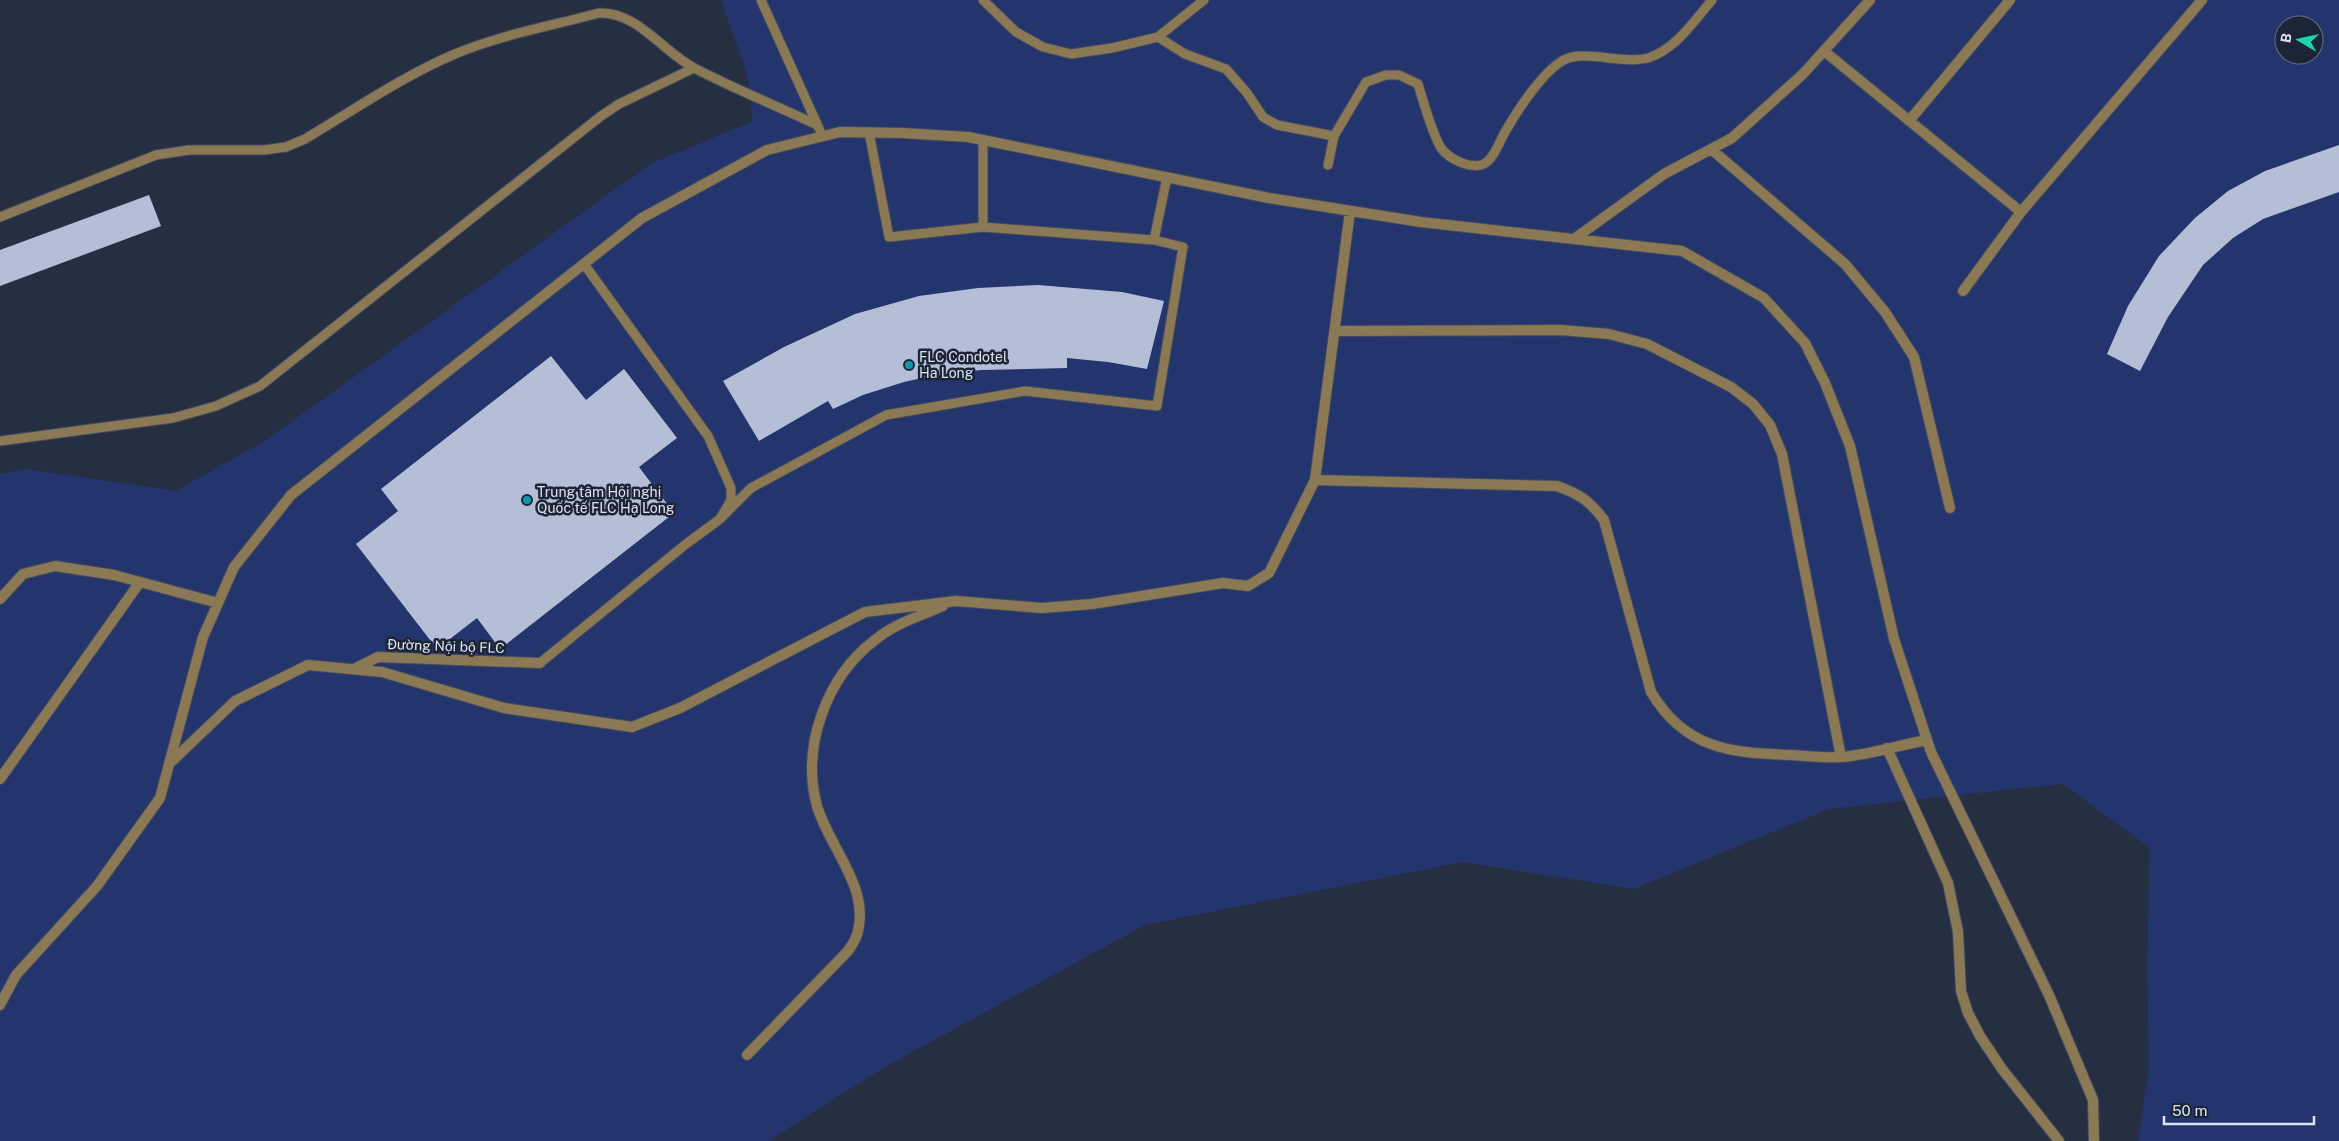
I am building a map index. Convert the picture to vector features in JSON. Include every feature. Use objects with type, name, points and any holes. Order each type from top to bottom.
[{"type":"street","points":[[1574,239],[1664,174],[1732,138],[1803,74],[1870,0]]},
{"type":"street","points":[[1909,120],[2010,0]]},
{"type":"street","points":[[1963,292],[2021,212],[2202,0]]},
{"type":"street","points":[[1824,51],[2021,212]]},
{"type":"street","points":[[0,1005],[16,976],[97,886],[160,798],[203,637],[234,567],[291,495],[642,218],[767,150],[840,132],[968,137],[1269,198],[1350,211],[1421,222],[1682,251],[1764,298],[1805,343],[1825,383],[1850,446],[1894,640],[1931,752],[2049,995],[2093,1100],[2094,1141]]},
{"type":"street","points":[[1711,149],[1845,264],[1885,312],[1914,358],[1950,508]]},
{"type":"street","points":[[169,764],[234,701],[308,665],[382,672],[504,708],[632,727],[680,708],[865,612],[956,600],[1042,608],[1092,604],[1223,583],[1248,586],[1268,573],[1315,480],[1350,211]]},
{"type":"street","points":[[1335,331],[1561,330],[1609,334],[1647,344],[1731,387],[1753,404],[1770,424],[1782,454],[1841,757]]},
{"type":"street","points":[[1315,480],[1557,486],[1575,492],[1592,503],[1604,520],[1651,692],[1663,712],[1680,727],[1705,742],[1732,751],[1841,757],[1927,740]]},
{"type":"street","points":[[0,599],[23,574],[55,566],[114,575],[218,603]]},
{"type":"street","points":[[0,779],[140,582]]},
{"type":"street","points":[[747,1056],[848,951],[858,932],[860,911],[856,891],[818,807],[812,773],[816,735],[830,696],[850,662],[875,639],[902,623],[956,600]]},
{"type":"street","name":"Đường Nội bộ FLC","points":[[354,669],[378,657],[540,663]]},
{"type":"street","points":[[1886,748],[1948,883],[1958,932],[1961,991],[1968,1013],[1980,1036],[2002,1069],[2059,1141]]},
{"type":"lane","points":[[760,0],[822,135]]},
{"type":"lane","points":[[984,0],[1016,32],[1044,47],[1071,54],[1112,48],[1158,37],[1204,0]]},
{"type":"lane","points":[[1328,165],[1334,136],[1366,82],[1386,75],[1399,75],[1418,84],[1440,146],[1447,155],[1466,164],[1479,166],[1488,161],[1511,122],[1529,97],[1562,61],[1574,56],[1646,58],[1661,52],[1677,40],[1712,0]]},
{"type":"lane","points":[[0,217],[156,155],[189,150],[264,150],[286,147],[305,139],[429,67],[456,54],[493,41],[599,13],[610,13],[632,21],[694,68],[817,124]]},
{"type":"lane","points":[[1158,37],[1185,54],[1226,69],[1248,93],[1263,117],[1277,125],[1334,136]]},
{"type":"lane","points":[[0,441],[172,418],[216,406],[260,386],[601,116],[619,104],[694,68]]},
{"type":"lane","points":[[540,663],[686,544],[720,519],[751,488],[886,415],[1025,391],[1157,406],[1183,247],[1154,240],[983,227],[889,237],[869,132]]},
{"type":"lane","points":[[983,140],[983,227]]},
{"type":"lane","points":[[1154,240],[1167,177]]},
{"type":"lane","points":[[584,264],[708,436],[731,488],[731,500],[720,519]]},
{"type":"shaded area","points":[[721,0],[2339,0],[2339,1141],[2138,1141],[2149,1069],[2147,965],[2150,848],[2063,784],[1829,809],[1634,889],[1463,862],[1145,925],[885,1067],[768,1141],[0,1141],[0,474],[26,469],[176,491],[266,440],[650,164],[753,121],[747,74]]},
{"type":"building","points":[[2339,145],[2339,192],[2263,219],[2233,238],[2203,265],[2168,317],[2140,371],[2107,354],[2128,306],[2159,256],[2195,218],[2228,191],[2265,171]]},
{"type":"building","points":[[149,195],[161,226],[0,286],[0,250]]},
{"type":"building","name":"FLC Condotel Ha Long","points":[[1038,285],[1122,292],[1164,301],[1147,369],[1108,362],[1067,358],[1067,368],[981,370],[931,376],[863,395],[833,409],[828,401],[759,441],[723,381],[784,347],[855,314],[919,296],[978,288]]},
{"type":"building","name":"Trung tâm Hội nghị Quốc tế FLC Hạ Long","points":[[551,356],[586,400],[624,369],[677,438],[639,467],[674,513],[500,649],[477,618],[437,649],[356,544],[398,511],[381,489]]},
{"type":"place","name":"FLC Condotel Ha Long","points":[[909,365]]},
{"type":"place","name":"Trung tâm Hội nghị Quốc tế FLC Hạ Long","points":[[527,500]]}]
